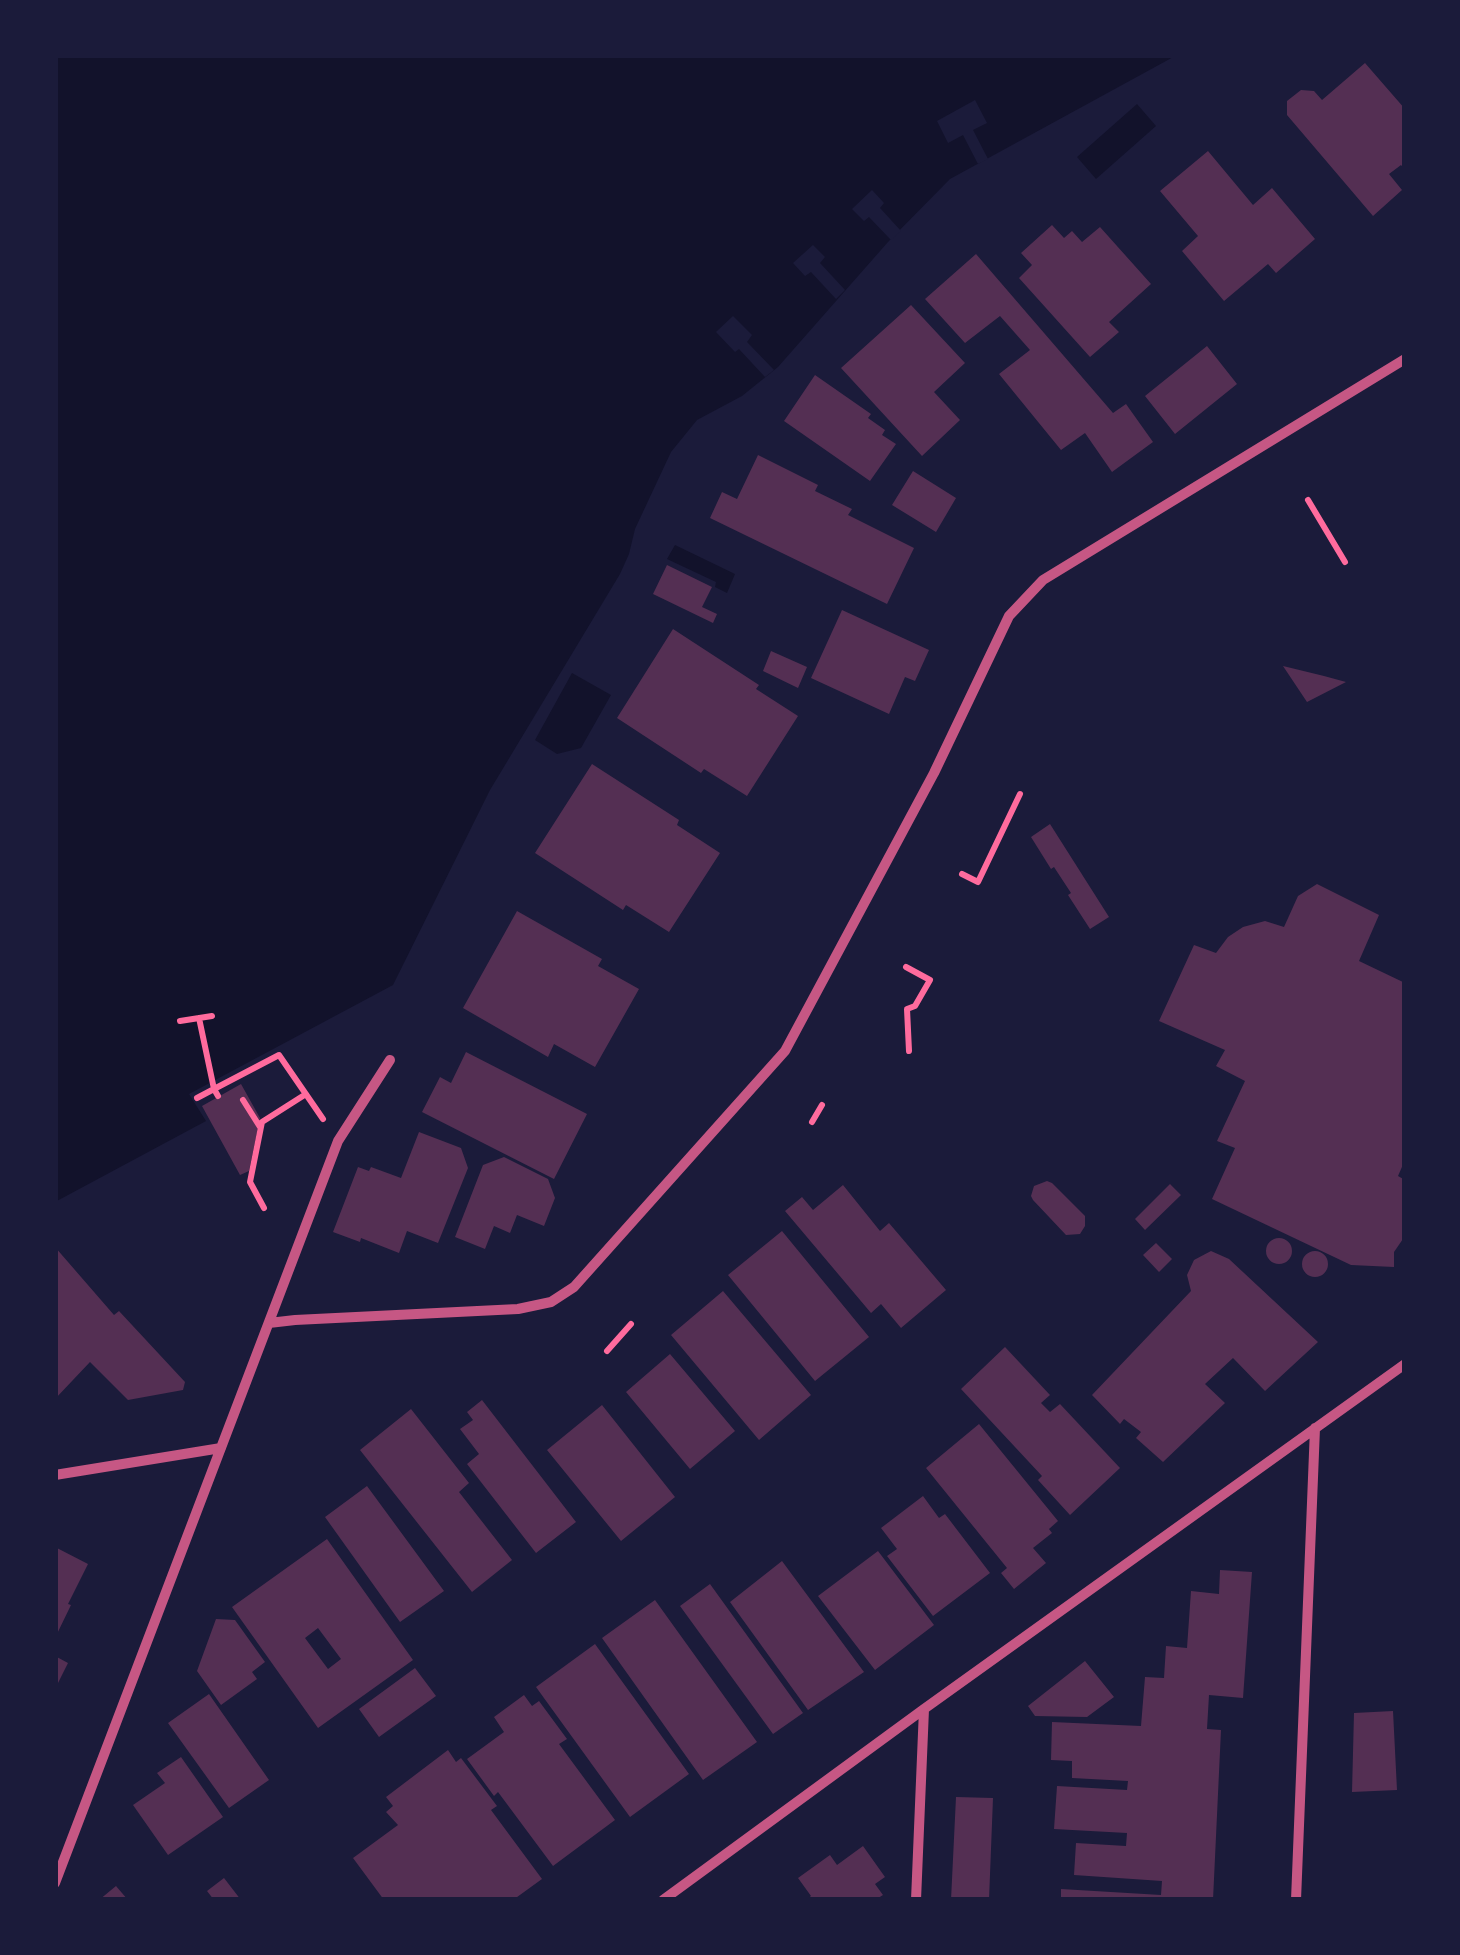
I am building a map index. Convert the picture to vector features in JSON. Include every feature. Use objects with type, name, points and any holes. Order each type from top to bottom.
[{"type":"street","points":[[269,1324],[518,1309],[551,1302],[574,1287],[785,1050],[934,773],[1009,616],[1043,580],[1405,358]]},
{"type":"street","points":[[55,1884],[338,1141],[390,1060]]},
{"type":"street","points":[[664,1900],[1405,1364]]},
{"type":"street","points":[[1296,1900],[1315,1428]]},
{"type":"street","points":[[55,1474],[221,1448]]},
{"type":"street","points":[[916,1900],[924,1709]]},
{"type":"path","points":[[1308,500],[1345,562]]},
{"type":"path","points":[[962,874],[978,882],[1020,794]]},
{"type":"path","points":[[906,967],[930,980],[915,1006],[907,1009],[909,1051]]},
{"type":"path","points":[[180,1021],[199,1022],[212,1016]]},
{"type":"path","points":[[199,1022],[216,1092]]},
{"type":"path","points":[[198,1098],[216,1092],[279,1055],[338,1141]]},
{"type":"path","points":[[264,1208],[250,1182],[262,1122],[306,1094]]},
{"type":"path","points":[[243,1100],[261,1128]]},
{"type":"path","points":[[812,1122],[822,1105]]},
{"type":"path","points":[[608,1351],[631,1324]]},
{"type":"shaded area","points":[[55,55],[1177,55],[950,179],[888,242],[778,367],[742,396],[697,420],[671,452],[635,529],[620,574],[490,790],[393,985],[189,1094],[206,1121],[55,1202]]},
{"type":"shaded area","points":[[1137,104],[1156,126],[1096,179],[1077,157]]},
{"type":"shaded area","points":[[675,545],[735,574],[727,593],[715,587],[716,582],[667,559]]},
{"type":"shaded area","points":[[572,673],[611,695],[581,748],[557,754],[535,740]]},
{"type":"pier","points":[[975,100],[987,123],[973,130],[988,159],[978,164],[963,135],[948,143],[937,121]]},
{"type":"pier","points":[[872,190],[884,203],[880,208],[901,231],[891,240],[869,217],[864,221],[852,209]]},
{"type":"pier","points":[[813,245],[825,257],[820,263],[845,290],[836,299],[811,272],[805,276],[793,263]]},
{"type":"pier","points":[[733,316],[752,335],[747,342],[774,370],[765,377],[739,349],[735,352],[716,332]]},
{"type":"building","points":[[1365,63],[1405,109],[1405,170],[1401,165],[1389,174],[1402,190],[1373,216],[1287,115],[1287,101],[1301,90],[1314,91],[1322,100]]},
{"type":"building","points":[[1208,151],[1253,205],[1272,188],[1315,239],[1276,273],[1268,264],[1224,301],[1182,251],[1198,236],[1160,191]]},
{"type":"building","points":[[1052,225],[1064,238],[1072,231],[1082,242],[1100,227],[1151,284],[1109,322],[1119,332],[1090,357],[1019,278],[1032,265],[1021,253]]},
{"type":"building","points":[[976,254],[1113,413],[1126,404],[1153,442],[1112,472],[1085,433],[1061,450],[999,374],[1030,350],[1000,316],[965,343],[925,299]]},
{"type":"building","points":[[911,305],[965,363],[934,392],[960,420],[922,456],[841,368]]},
{"type":"building","points":[[1207,346],[1237,384],[1175,434],[1145,396]]},
{"type":"building","points":[[815,375],[871,414],[868,418],[885,430],[882,435],[896,444],[870,481],[784,421]]},
{"type":"building","points":[[758,455],[818,485],[815,491],[852,509],[848,515],[914,548],[887,604],[710,518],[722,492],[737,499]]},
{"type":"building","points":[[913,471],[956,498],[936,532],[892,505]]},
{"type":"building","points":[[667,565],[712,587],[702,607],[717,614],[713,623],[653,594]]},
{"type":"building","points":[[842,610],[929,650],[915,681],[905,677],[889,714],[811,678]]},
{"type":"building","points":[[673,629],[759,685],[756,689],[798,716],[747,796],[704,769],[701,773],[617,718]]},
{"type":"building","points":[[771,651],[807,667],[798,688],[763,671]]},
{"type":"building","points":[[1283,666],[1324,676],[1346,682],[1307,702]]},
{"type":"building","points":[[592,764],[679,820],[677,825],[720,853],[669,932],[626,905],[623,910],[535,853]]},
{"type":"building","points":[[1050,824],[1109,917],[1090,929],[1068,895],[1071,893],[1031,837]]},
{"type":"building","points":[[1317,884],[1379,915],[1359,961],[1405,983],[1405,1160],[1398,1176],[1405,1180],[1405,1236],[1394,1252],[1394,1267],[1351,1265],[1212,1199],[1235,1148],[1217,1141],[1245,1081],[1216,1066],[1225,1050],[1159,1021],[1194,945],[1216,953],[1228,937],[1243,927],[1265,921],[1284,927],[1298,896]]},
{"type":"building","points":[[517,911],[602,959],[598,966],[639,989],[595,1067],[554,1044],[548,1057],[463,1008]]},
{"type":"building","points":[[466,1052],[587,1114],[554,1179],[422,1112],[440,1077],[451,1083]]},
{"type":"building","points":[[241,1084],[260,1118],[249,1171],[240,1175],[202,1106]]},
{"type":"building","points":[[419,1132],[461,1148],[468,1168],[438,1243],[407,1231],[399,1253],[333,1232],[358,1167],[369,1171],[371,1167],[401,1178]]},
{"type":"building","points":[[504,1157],[548,1179],[555,1198],[544,1226],[517,1215],[510,1233],[494,1226],[485,1249],[455,1237],[483,1165]]},
{"type":"building","points":[[1047,1181],[1085,1216],[1080,1234],[1066,1235],[1033,1200],[1034,1186]]},
{"type":"building","points":[[1170,1184],[1181,1195],[1145,1230],[1135,1219]]},
{"type":"building","points":[[843,1185],[880,1231],[889,1223],[946,1290],[901,1328],[881,1304],[871,1313],[785,1211],[802,1197],[813,1210]]},
{"type":"building","points":[[782,1231],[869,1337],[815,1381],[728,1275]]},
{"type":"building","points":[[1279,1238],[1288,1242],[1292,1251],[1288,1260],[1279,1264],[1270,1260],[1266,1251],[1270,1242]]},
{"type":"building","points":[[1156,1243],[1172,1259],[1159,1272],[1143,1255]]},
{"type":"building","points":[[55,1247],[114,1315],[119,1311],[185,1382],[183,1390],[128,1400],[90,1362],[55,1399]]},
{"type":"building","points":[[1211,1251],[1229,1259],[1318,1342],[1265,1391],[1233,1358],[1205,1384],[1225,1403],[1163,1462],[1136,1438],[1141,1432],[1124,1419],[1120,1424],[1092,1395],[1191,1291],[1187,1275],[1194,1260]]},
{"type":"building","points":[[1315,1251],[1324,1255],[1328,1264],[1324,1273],[1315,1277],[1306,1273],[1302,1264],[1306,1255]]},
{"type":"building","points":[[723,1291],[811,1395],[759,1440],[671,1335]]},
{"type":"building","points":[[1005,1347],[1050,1395],[1041,1403],[1050,1412],[1060,1404],[1120,1468],[1070,1515],[1038,1480],[1042,1476],[961,1389]]},
{"type":"building","points":[[670,1354],[735,1431],[690,1469],[626,1392]]},
{"type":"building","points":[[482,1400],[576,1522],[536,1553],[467,1464],[479,1454],[460,1429],[473,1420],[467,1412]]},
{"type":"building","points":[[602,1405],[675,1497],[621,1541],[547,1450]]},
{"type":"building","points":[[411,1409],[469,1483],[459,1492],[512,1560],[472,1592],[360,1450]]},
{"type":"building","points":[[979,1424],[1058,1521],[1049,1529],[1052,1533],[1033,1548],[1046,1563],[1014,1589],[1001,1573],[1007,1568],[926,1468]]},
{"type":"building","points":[[367,1486],[444,1591],[400,1622],[325,1517]]},
{"type":"building","points":[[923,1496],[939,1518],[945,1514],[990,1573],[933,1616],[887,1556],[897,1549],[881,1528]]},
{"type":"building","points":[[327,1539],[413,1660],[318,1728],[232,1607]],"holes":[[[318,1628],[341,1659],[328,1669],[305,1638]]]},
{"type":"building","points":[[55,1547],[88,1564],[55,1638]]},
{"type":"building","points":[[878,1551],[934,1625],[875,1670],[818,1596]]},
{"type":"building","points":[[782,1561],[864,1672],[808,1710],[730,1602]]},
{"type":"building","points":[[1220,1570],[1252,1572],[1243,1698],[1209,1695],[1207,1729],[1221,1730],[1213,1900],[1061,1900],[1061,1889],[1161,1895],[1162,1881],[1074,1875],[1076,1843],[1126,1846],[1127,1833],[1054,1829],[1057,1786],[1127,1790],[1128,1781],[1072,1778],[1072,1761],[1051,1760],[1052,1722],[1141,1726],[1145,1677],[1164,1678],[1166,1646],[1187,1648],[1191,1591],[1219,1594]]},
{"type":"building","points":[[710,1584],[803,1713],[773,1734],[680,1606]]},
{"type":"building","points":[[655,1600],[757,1742],[703,1780],[602,1638]]},
{"type":"building","points":[[216,1619],[235,1620],[265,1662],[252,1672],[257,1679],[221,1705],[197,1671]]},
{"type":"building","points":[[595,1644],[689,1774],[630,1817],[536,1687]]},
{"type":"building","points":[[55,1656],[68,1663],[55,1689]]},
{"type":"building","points":[[1085,1661],[1114,1697],[1087,1717],[1035,1716],[1028,1706]]},
{"type":"building","points":[[415,1668],[436,1696],[379,1737],[359,1709]]},
{"type":"building","points":[[209,1694],[269,1780],[229,1808],[168,1723]]},
{"type":"building","points":[[524,1695],[532,1706],[539,1701],[567,1739],[559,1744],[615,1820],[553,1866],[498,1792],[494,1796],[467,1759],[504,1732],[494,1717]]},
{"type":"building","points":[[1393,1711],[1397,1790],[1352,1792],[1354,1713]]},
{"type":"building","points":[[448,1750],[456,1762],[461,1758],[497,1806],[491,1810],[542,1879],[513,1900],[384,1900],[353,1858],[398,1825],[386,1812],[393,1806],[386,1797]]},
{"type":"building","points":[[181,1757],[223,1817],[168,1855],[133,1805],[165,1783],[157,1773]]},
{"type":"building","points":[[956,1797],[993,1798],[989,1900],[951,1900]]},
{"type":"building","points":[[863,1846],[885,1877],[875,1884],[883,1895],[875,1900],[806,1900],[811,1896],[798,1878],[830,1855],[837,1865]]},
{"type":"building","points":[[224,1878],[241,1900],[214,1900],[207,1891]]},
{"type":"building","points":[[116,1886],[128,1900],[99,1900]]}]
